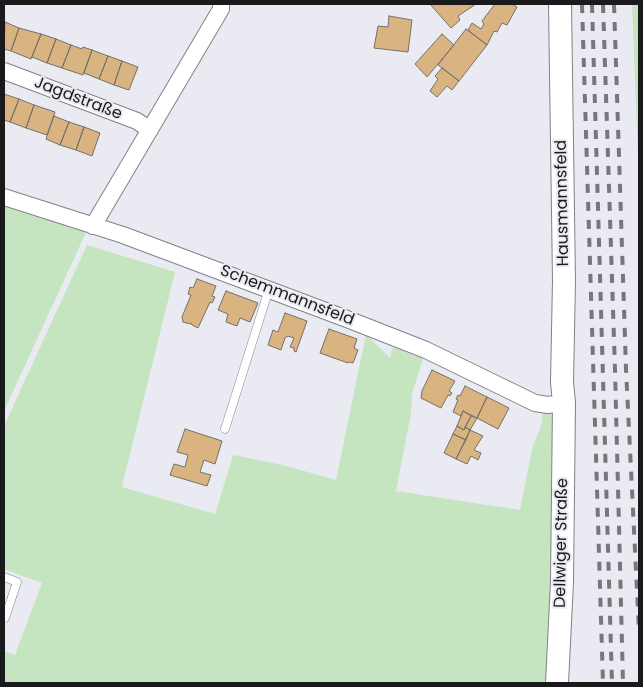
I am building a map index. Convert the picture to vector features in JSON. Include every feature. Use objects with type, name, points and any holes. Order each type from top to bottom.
[{"type":"main road","name":"Hausmannsfeld","points":[[560,4],[564,271],[562,382],[564,403]]},
{"type":"main road","name":"Dellwiger Straße","points":[[556,683],[562,582],[564,403]]},
{"type":"street","points":[[93,226],[221,8],[220,4]]},
{"type":"street","name":"Jagdstraße","points":[[4,71],[137,121],[150,130]]},
{"type":"street","name":"Schemmannsfeld","points":[[4,197],[132,238],[269,289],[426,350],[535,402],[548,405],[564,403]]},
{"type":"lane","points":[[225,429],[269,289]]},
{"type":"lane","points":[[4,577],[17,582],[5,618]]},
{"type":"green space","points":[[632,4],[639,4],[639,183]]},
{"type":"green space","points":[[4,202],[88,228],[4,411]]},
{"type":"green space","points":[[87,245],[175,272],[122,487],[215,514],[233,455],[283,465],[336,480],[366,334],[390,358],[393,347],[415,356],[424,355],[412,394],[411,413],[396,491],[520,510],[532,449],[542,423],[543,407],[559,412],[551,683],[4,683],[4,651],[15,655],[42,583],[4,569],[4,426]]},
{"type":"building","points":[[430,4],[476,4],[458,16],[460,20],[451,28]]},
{"type":"building","points":[[495,4],[512,4],[517,7],[507,25],[502,23],[497,32],[494,31],[487,45],[468,30],[472,23],[481,29],[484,24],[482,21]]},
{"type":"building","points":[[389,16],[412,20],[408,52],[374,48],[378,26],[388,27]]},
{"type":"building","points":[[5,22],[19,28],[11,51],[4,49]]},
{"type":"building","points":[[19,28],[41,34],[31,59],[11,51]]},
{"type":"building","points":[[466,29],[487,45],[459,81],[438,65]]},
{"type":"building","points":[[41,34],[56,39],[47,63],[32,57]]},
{"type":"building","points":[[442,34],[454,45],[427,77],[415,64]]},
{"type":"building","points":[[56,39],[71,45],[62,68],[47,63]]},
{"type":"building","points":[[71,45],[92,50],[83,75],[62,68]]},
{"type":"building","points":[[92,50],[108,56],[99,79],[84,73]]},
{"type":"building","points":[[108,56],[122,61],[114,85],[99,79]]},
{"type":"building","points":[[122,61],[138,67],[129,90],[114,85]]},
{"type":"building","points":[[442,68],[459,81],[452,90],[447,86],[437,97],[430,91],[438,79],[435,76]]},
{"type":"building","points":[[4,94],[19,99],[10,122],[4,120]]},
{"type":"building","points":[[19,99],[34,105],[26,128],[10,122]]},
{"type":"building","points":[[34,105],[55,112],[47,135],[26,128]]},
{"type":"building","points":[[54,116],[69,122],[60,145],[46,139]]},
{"type":"building","points":[[69,122],[84,127],[76,150],[60,145]]},
{"type":"building","points":[[84,127],[100,133],[92,156],[76,150]]},
{"type":"building","points":[[197,279],[216,286],[212,296],[215,297],[212,303],[210,302],[198,328],[191,323],[183,322],[182,317],[191,295],[188,294],[190,287],[193,288]]},
{"type":"building","points":[[226,291],[258,303],[250,322],[240,318],[237,326],[226,322],[228,314],[218,310]]},
{"type":"building","points":[[285,313],[307,321],[296,352],[294,348],[290,347],[294,338],[288,336],[285,338],[281,350],[268,345],[273,330],[278,332]]},
{"type":"building","points":[[329,329],[357,339],[354,348],[358,350],[353,363],[320,353]]},
{"type":"building","points":[[432,370],[455,381],[449,391],[452,393],[450,396],[448,395],[441,408],[421,398],[422,391]]},
{"type":"building","points":[[465,386],[487,397],[477,418],[463,411],[461,416],[453,412],[458,400],[456,399],[458,395],[460,396]]},
{"type":"building","points":[[487,397],[509,408],[498,429],[477,418]]},
{"type":"building","points":[[463,411],[471,416],[464,430],[457,426]]},
{"type":"building","points":[[471,416],[477,418],[470,430],[465,427]]},
{"type":"building","points":[[457,426],[464,430],[465,427],[470,430],[466,440],[453,434]]},
{"type":"building","points":[[185,429],[222,441],[215,464],[204,460],[200,472],[211,475],[207,486],[170,475],[174,464],[185,467],[188,455],[177,452]]},
{"type":"building","points":[[470,430],[483,436],[474,450],[481,453],[478,460],[471,456],[467,464],[456,459]]},
{"type":"building","points":[[453,434],[466,440],[456,459],[444,453]]},
{"type":"railway","points":[[582,4],[603,683]]},
{"type":"railway","points":[[592,4],[612,683]]},
{"type":"railway","points":[[603,4],[623,683]]},
{"type":"railway","points":[[614,4],[626,369],[639,631]]}]
